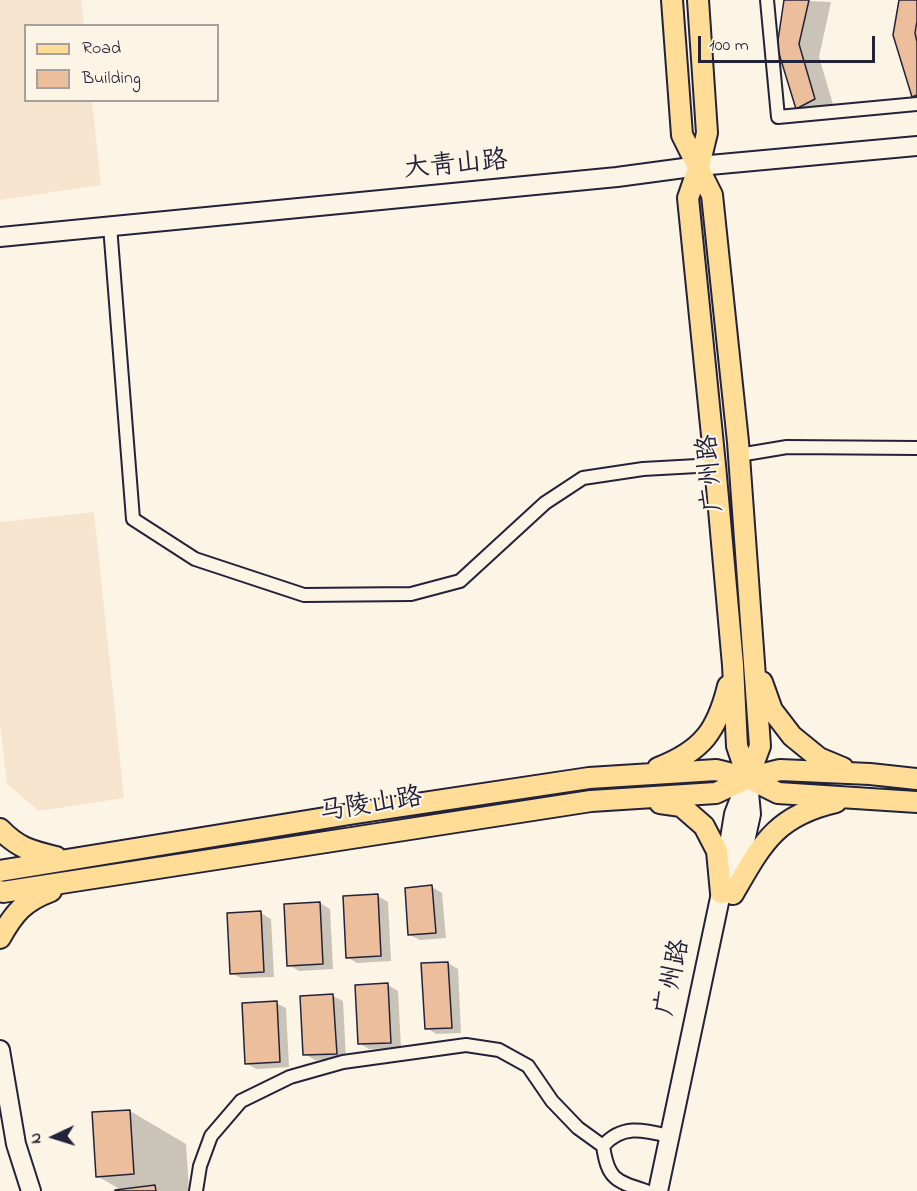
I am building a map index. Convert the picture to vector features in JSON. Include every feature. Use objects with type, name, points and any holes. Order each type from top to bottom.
[{"type":"main road","name":"广州路","points":[[672,0],[682,135],[712,195],[739,455],[760,746],[748,778]]},
{"type":"main road","name":"广州路","points":[[698,0],[707,133],[688,198],[733,665],[737,746],[748,778]]},
{"type":"main road","points":[[754,663],[772,710],[792,736],[819,759],[857,774]]},
{"type":"main road","points":[[639,775],[683,758],[706,738],[722,709],[733,665]]},
{"type":"main road","name":"马陵山路","points":[[0,871],[589,778],[716,770],[748,778],[778,793],[917,802]]},
{"type":"main road","name":"马陵山路","points":[[0,891],[591,801],[716,793],[748,778],[780,770],[917,779]]},
{"type":"main road","points":[[727,894],[759,848],[782,825],[813,807],[860,797]]},
{"type":"main road","points":[[633,798],[681,806],[704,826],[717,851],[727,894]]},
{"type":"main road","points":[[0,829],[13,843],[34,852],[67,859]]},
{"type":"main road","points":[[0,938],[12,918],[33,898],[76,881]]},
{"type":"street","points":[[767,0],[778,117],[917,104]]},
{"type":"street","name":"大青山路","points":[[0,237],[917,146]]},
{"type":"street","points":[[110,226],[133,519],[195,559],[304,595],[411,594],[460,580],[545,504],[583,478],[643,469],[715,465]]},
{"type":"street","points":[[739,455],[787,447],[917,448]]},
{"type":"street","name":"广州路","points":[[670,1191],[727,894],[734,814],[748,778]]},
{"type":"street","name":"广州路","points":[[658,1191],[727,894]]},
{"type":"street","points":[[196,1191],[200,1166],[211,1136],[240,1101],[290,1077],[343,1062],[466,1045],[499,1050],[528,1066],[552,1101],[565,1115],[578,1128],[603,1146],[606,1165],[617,1181],[646,1191]]},
{"type":"street","points":[[0,1050],[16,1144],[31,1191]]},
{"type":"street","points":[[603,1146],[612,1136],[631,1130],[669,1136]]},
{"type":"shaded area","points":[[0,0],[81,0],[84,24],[24,24],[24,102],[92,102],[101,185],[0,200]]},
{"type":"shaded area","points":[[94,512],[124,798],[39,811],[7,784],[0,723],[0,522]]},
{"type":"building","points":[[784,0],[809,0],[799,44],[815,99],[796,109],[777,47]]},
{"type":"building","points":[[899,0],[917,0],[915,33],[917,95],[912,97],[893,35]]},
{"type":"building","points":[[432,885],[436,933],[408,935],[405,888]]},
{"type":"building","points":[[378,894],[381,956],[346,958],[343,896]]},
{"type":"building","points":[[320,902],[323,964],[287,966],[284,904]]},
{"type":"building","points":[[261,911],[264,972],[230,974],[227,913]]},
{"type":"building","points":[[448,962],[452,1028],[425,1029],[421,963]]},
{"type":"building","points":[[388,983],[391,1043],[358,1044],[355,985]]},
{"type":"building","points":[[333,994],[337,1054],[303,1055],[300,996]]},
{"type":"building","points":[[277,1001],[280,1062],[245,1064],[242,1003]]},
{"type":"building","points":[[130,1110],[134,1174],[96,1177],[92,1112]]},
{"type":"building","points":[[155,1185],[156,1191],[115,1191],[115,1190]]}]
